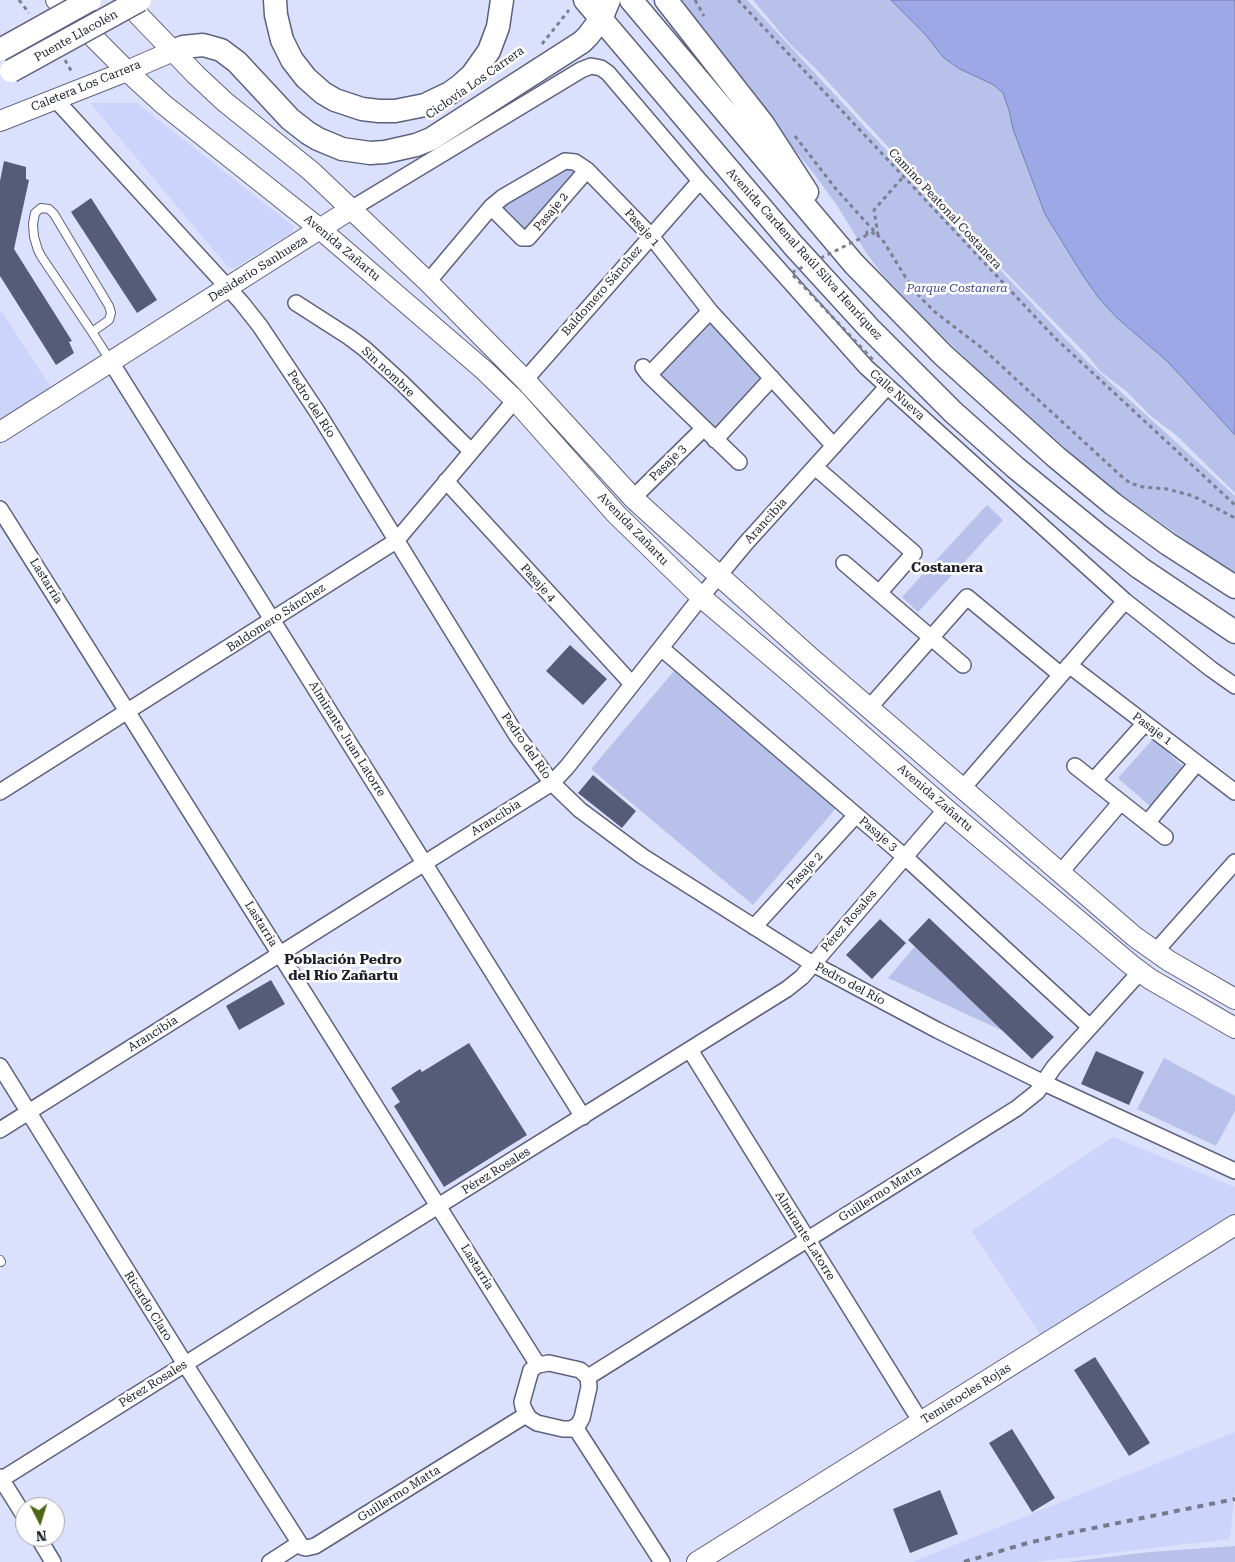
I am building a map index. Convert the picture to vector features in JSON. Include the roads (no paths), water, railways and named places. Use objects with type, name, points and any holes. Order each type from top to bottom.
[{"type":"main road","name":"Puente Llacolén","points":[[0,50],[90,0]]},
{"type":"main road","name":"Puente Llacolén","points":[[5,74],[140,0]]},
{"type":"main road","points":[[275,0],[277,21],[282,40],[298,70],[323,93],[348,105],[370,110],[387,111],[411,109],[425,105],[450,93],[461,85],[482,64],[489,51],[498,27],[502,0]]},
{"type":"main road","points":[[631,0],[839,247],[894,306],[944,355],[1056,457],[1113,504],[1168,544],[1235,587]]},
{"type":"main road","name":"Avenida Cardenal Raúl Silva Henríquez","points":[[578,4],[605,10],[793,245],[869,328],[953,412],[1036,485],[1098,536],[1154,578],[1235,632]]},
{"type":"main road","points":[[670,5],[763,124],[787,159],[839,247]]},
{"type":"main road","points":[[173,51],[183,47],[203,45],[221,50],[237,62],[290,119],[308,133],[342,149],[370,153],[385,152],[416,145],[447,130],[582,42],[605,10]]},
{"type":"street","name":"Avenida Zañartu","points":[[56,0],[163,104],[320,229],[455,344],[515,400],[616,514],[701,597],[946,809],[1140,972],[1235,1028]]},
{"type":"street","name":"Avenida Zañartu","points":[[124,0],[225,102],[311,171],[428,282],[524,380],[633,498],[718,576],[962,789],[1155,952],[1235,999]]},
{"type":"street","name":"Caletera Los Carrera","points":[[0,121],[173,51]]},
{"type":"street","name":"Desiderio Sanhueza","points":[[0,432],[351,209],[581,70],[591,66],[596,67]]},
{"type":"street","name":"Calle Nueva","points":[[596,67],[605,70],[700,181],[841,340],[887,386],[1126,601],[1235,686]]},
{"type":"street","name":"Pedro del Río","points":[[55,99],[228,287],[260,326],[295,379],[516,736],[552,783],[580,810],[620,841],[663,870],[813,964],[937,1030],[1044,1083],[1235,1171]]},
{"type":"street","name":"Pasaje 1","points":[[428,282],[491,207],[503,197],[565,161],[576,162],[651,236],[710,311],[834,446]]},
{"type":"street","name":"Pasaje 2","points":[[491,207],[522,238],[528,238],[586,170]]},
{"type":"street","name":"Baldomero Sánchez","points":[[524,380],[700,181]]},
{"type":"street","name":"Sin nombre","points":[[296,303],[365,349],[471,451]]},
{"type":"street","points":[[710,311],[646,371],[739,462]]},
{"type":"street","name":"Almirante Juan Latorre","points":[[111,362],[583,1117]]},
{"type":"street","points":[[715,440],[772,378]]},
{"type":"street","name":"Arancibia","points":[[0,1130],[552,783],[567,767],[746,542],[887,386]]},
{"type":"street","name":"Baldomero Sánchez","points":[[0,792],[396,541],[515,400]]},
{"type":"street","name":"Pasaje 3","points":[[633,498],[704,428]]},
{"type":"street","points":[[814,467],[914,553],[879,594]]},
{"type":"street","name":"Pasaje 4","points":[[446,482],[632,684]]},
{"type":"street","name":"Lastarria","points":[[0,509],[538,1365]]},
{"type":"street","points":[[844,563],[963,665]]},
{"type":"street","name":"Pasaje 1","points":[[930,638],[967,597],[1065,670],[1145,723],[1235,792]]},
{"type":"street","points":[[962,789],[1126,601]]},
{"type":"street","points":[[869,708],[930,638]]},
{"type":"street","name":"Pasaje 3","points":[[660,648],[905,857],[1090,1027]]},
{"type":"street","points":[[1094,780],[1145,723]]},
{"type":"street","points":[[1147,823],[1197,763]]},
{"type":"street","points":[[1075,766],[1165,837]]},
{"type":"street","points":[[1060,873],[1121,802]]},
{"type":"street","name":"Pérez Rosales","points":[[1,1478],[788,989],[802,977],[946,809]]},
{"type":"street","name":"Pasaje 2","points":[[754,927],[856,815]]},
{"type":"street","points":[[1155,952],[1235,862]]},
{"type":"street","name":"Guillermo Matta","points":[[588,1378],[1016,1108],[1032,1096],[1044,1083],[1054,1067],[1140,972]]},
{"type":"street","name":"Almirante Latorre","points":[[690,1050],[921,1422]]},
{"type":"street","name":"Ricardo Claro","points":[[0,1066],[184,1364],[298,1544]]},
{"type":"street","name":"Temístocles Rojas","points":[[697,1562],[1235,1224]]},
{"type":"street","points":[[549,1363],[580,1370],[588,1378],[589,1387],[582,1418],[575,1427],[567,1430],[537,1423],[526,1415],[522,1402],[529,1374],[538,1365],[549,1363]]},
{"type":"street","name":"Guillermo Matta","points":[[270,1562],[298,1544],[306,1548],[315,1546],[526,1415]]},
{"type":"street","points":[[575,1427],[662,1562]]},
{"type":"street","points":[[1,1478],[15,1501]]},
{"type":"street","points":[[44,1547],[53,1562]]},
{"type":"lane","points":[[92,332],[109,320],[111,309],[54,214],[49,209],[41,208],[35,213],[33,224],[38,250],[111,362]]},
{"type":"railway","points":[[964,1562],[1024,1544],[1074,1532],[1235,1499]]},
{"type":"district","name":"Costanera","points":[[947,568]]},
{"type":"district","name":"Población Pedro del Río Zañartu","points":[[343,968]]},
{"type":"park label","name":"Parque Costanera","points":[[957,288]]}]
